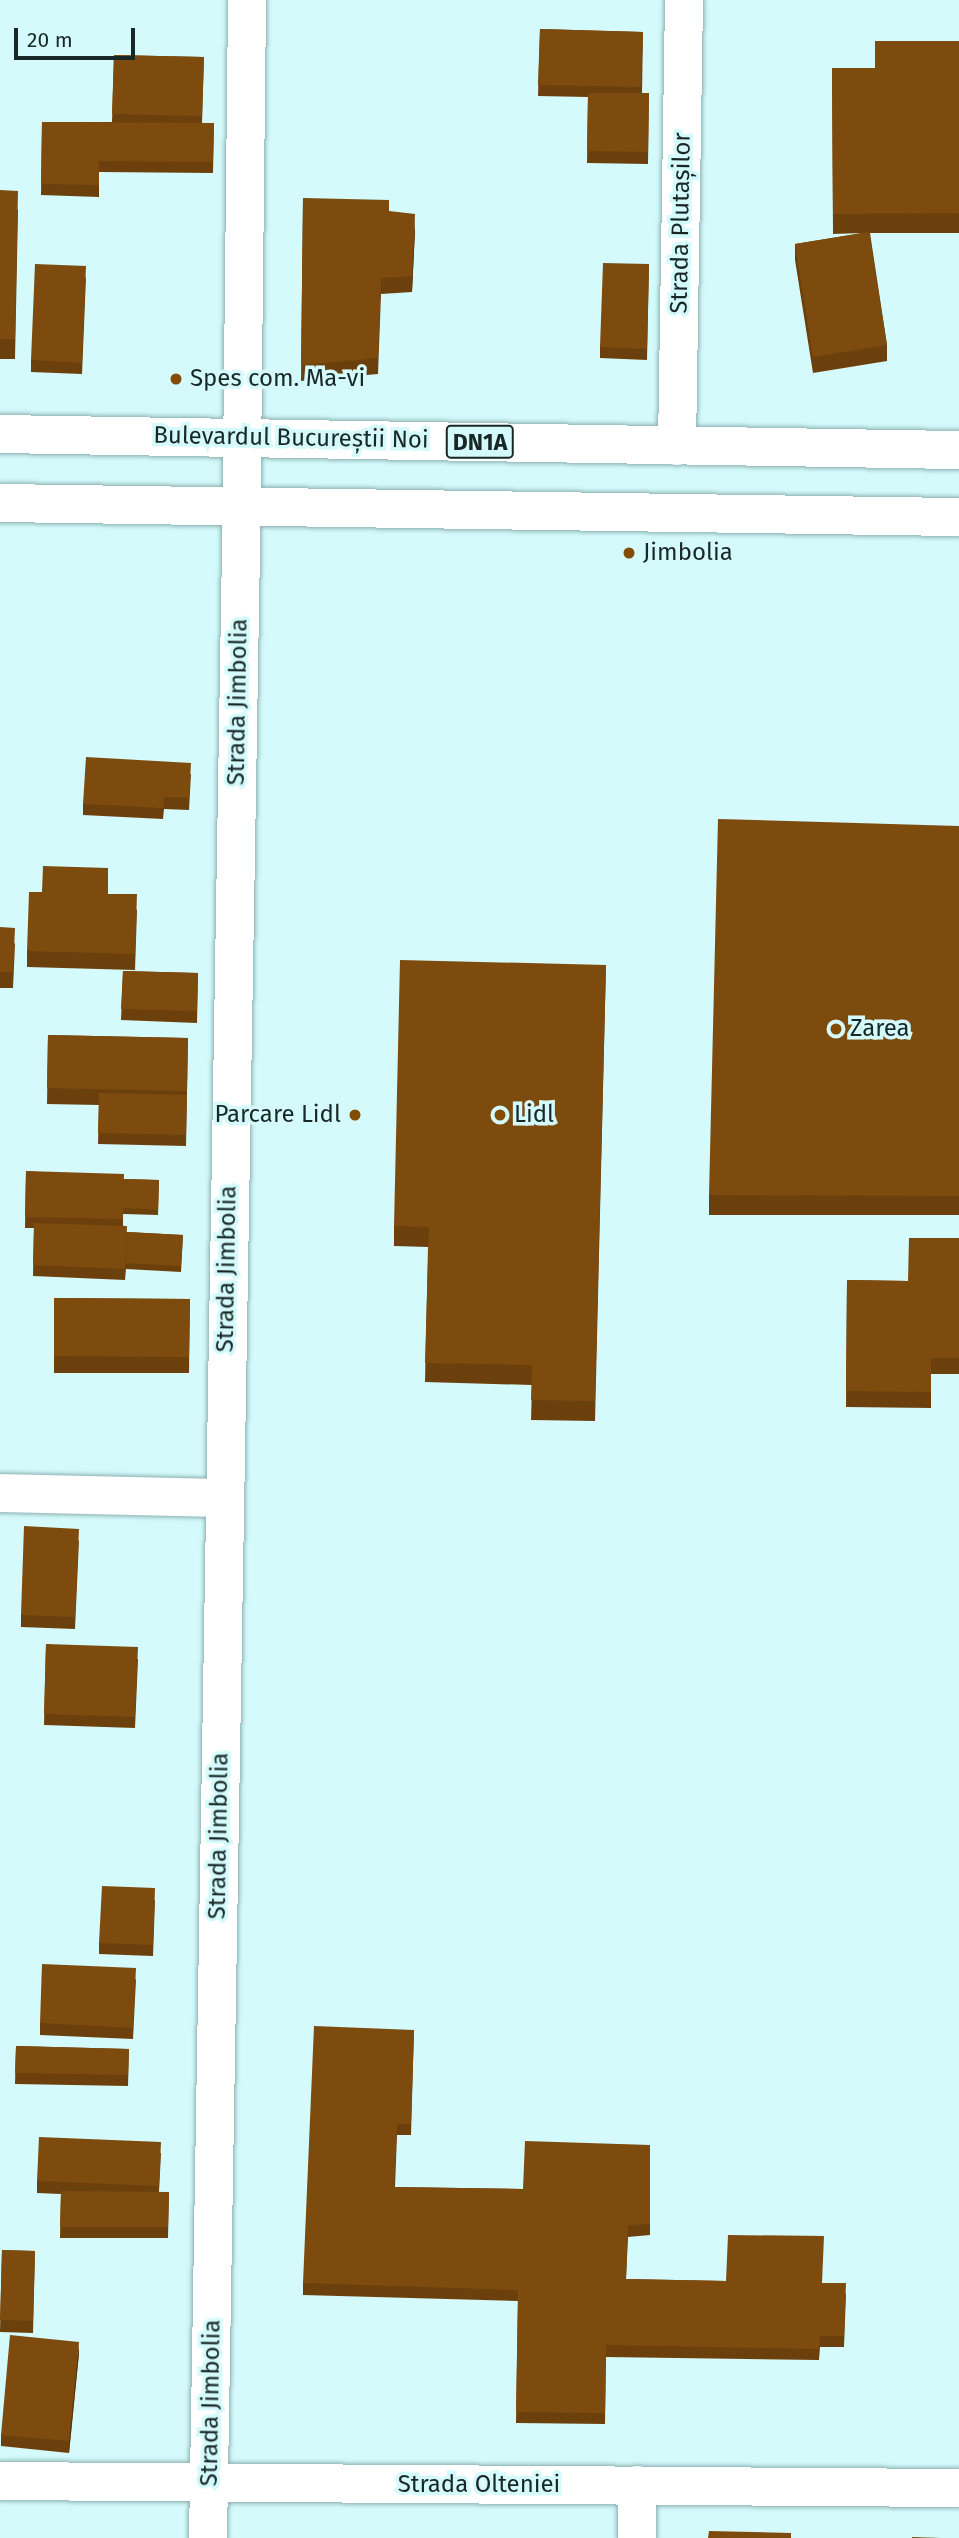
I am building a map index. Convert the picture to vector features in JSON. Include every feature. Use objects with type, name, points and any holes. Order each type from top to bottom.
[{"type":"street","name":"Strada Jimbolia","points":[[208,2538],[247,0]]},
{"type":"street","name":"Strada Plutașilor","points":[[677,446],[684,0]]},
{"type":"street","name":"Bulevardul Bucureștii Noi","points":[[0,433],[959,450]]},
{"type":"street","points":[[0,503],[959,517]]},
{"type":"street","points":[[0,1493],[224,1499]]},
{"type":"street","name":"Strada Olteniei","points":[[0,2481],[959,2488]]},
{"type":"street","points":[[636,2538],[637,2485]]},
{"type":"building","points":[[540,29],[643,32],[641,87],[538,85]]},
{"type":"building","points":[[875,41],[959,41],[959,213],[833,214],[832,68],[875,68]]},
{"type":"building","points":[[114,55],[204,57],[202,116],[112,114]]},
{"type":"building","points":[[588,93],[649,93],[648,152],[587,151]]},
{"type":"building","points":[[42,122],[214,123],[213,162],[99,161],[99,185],[41,184]]},
{"type":"building","points":[[0,190],[18,191],[15,339],[0,339]]},
{"type":"building","points":[[303,198],[389,200],[389,211],[415,214],[412,276],[381,278],[378,358],[301,365]]},
{"type":"building","points":[[869,232],[887,345],[813,357],[795,244]]},
{"type":"building","points":[[603,263],[649,264],[647,349],[600,347]]},
{"type":"building","points":[[35,264],[86,266],[82,363],[31,360]]},
{"type":"building","points":[[86,757],[191,763],[189,798],[164,797],[163,808],[83,804]]},
{"type":"building","name":"Zarea","points":[[718,819],[959,826],[959,1196],[709,1195]]},
{"type":"building","points":[[43,866],[108,868],[108,894],[137,894],[135,954],[27,951],[29,892],[42,892]]},
{"type":"building","points":[[0,927],[15,928],[13,972],[0,972]]},
{"type":"building","name":"Lidl","points":[[400,960],[606,965],[595,1401],[531,1400],[532,1365],[425,1363],[429,1227],[394,1226]]},
{"type":"building","points":[[123,971],[198,973],[197,1011],[121,1009]]},
{"type":"building","points":[[48,1035],[188,1038],[187,1091],[47,1088]]},
{"type":"building","points":[[99,1093],[187,1095],[186,1135],[98,1133]]},
{"type":"building","points":[[26,1171],[124,1174],[123,1219],[25,1217]]},
{"type":"building","points":[[124,1179],[159,1180],[158,1210],[123,1208]]},
{"type":"building","points":[[34,1223],[127,1226],[125,1269],[33,1265]]},
{"type":"building","points":[[127,1232],[183,1235],[181,1266],[126,1263]]},
{"type":"building","points":[[909,1238],[959,1238],[959,1358],[931,1358],[931,1392],[846,1391],[847,1280],[908,1281]]},
{"type":"building","points":[[54,1298],[190,1299],[189,1357],[54,1356]]},
{"type":"building","points":[[24,1526],[79,1529],[75,1617],[21,1615]]},
{"type":"building","points":[[46,1644],[138,1647],[135,1717],[44,1714]]},
{"type":"building","points":[[102,1886],[155,1888],[153,1945],[99,1943]]},
{"type":"building","points":[[42,1964],[136,1968],[133,2028],[40,2023]]},
{"type":"building","points":[[314,2026],[414,2030],[411,2124],[397,2124],[394,2187],[523,2189],[525,2141],[650,2145],[650,2224],[628,2225],[626,2279],[726,2281],[728,2235],[824,2236],[822,2283],[846,2283],[844,2336],[820,2336],[819,2349],[606,2345],[605,2413],[516,2412],[518,2290],[303,2283]]},
{"type":"building","points":[[16,2046],[129,2049],[128,2075],[15,2073]]},
{"type":"building","points":[[39,2137],[161,2142],[159,2186],[37,2181]]},
{"type":"building","points":[[61,2191],[169,2192],[168,2227],[60,2227]]},
{"type":"building","points":[[2,2250],[35,2251],[33,2321],[0,2320]]},
{"type":"building","points":[[10,2335],[79,2342],[69,2441],[1,2435]]},
{"type":"building","points":[[709,2531],[791,2533],[791,2538],[708,2538]]},
{"type":"place","name":"Spes com. Ma-vi","points":[[176,379]]},
{"type":"place","name":"Jimbolia","points":[[629,553]]},
{"type":"place","name":"Zarea","points":[[836,1029]]},
{"type":"place","name":"Parcare Lidl","points":[[355,1115]]},
{"type":"place","name":"Lidl","points":[[500,1115]]}]
